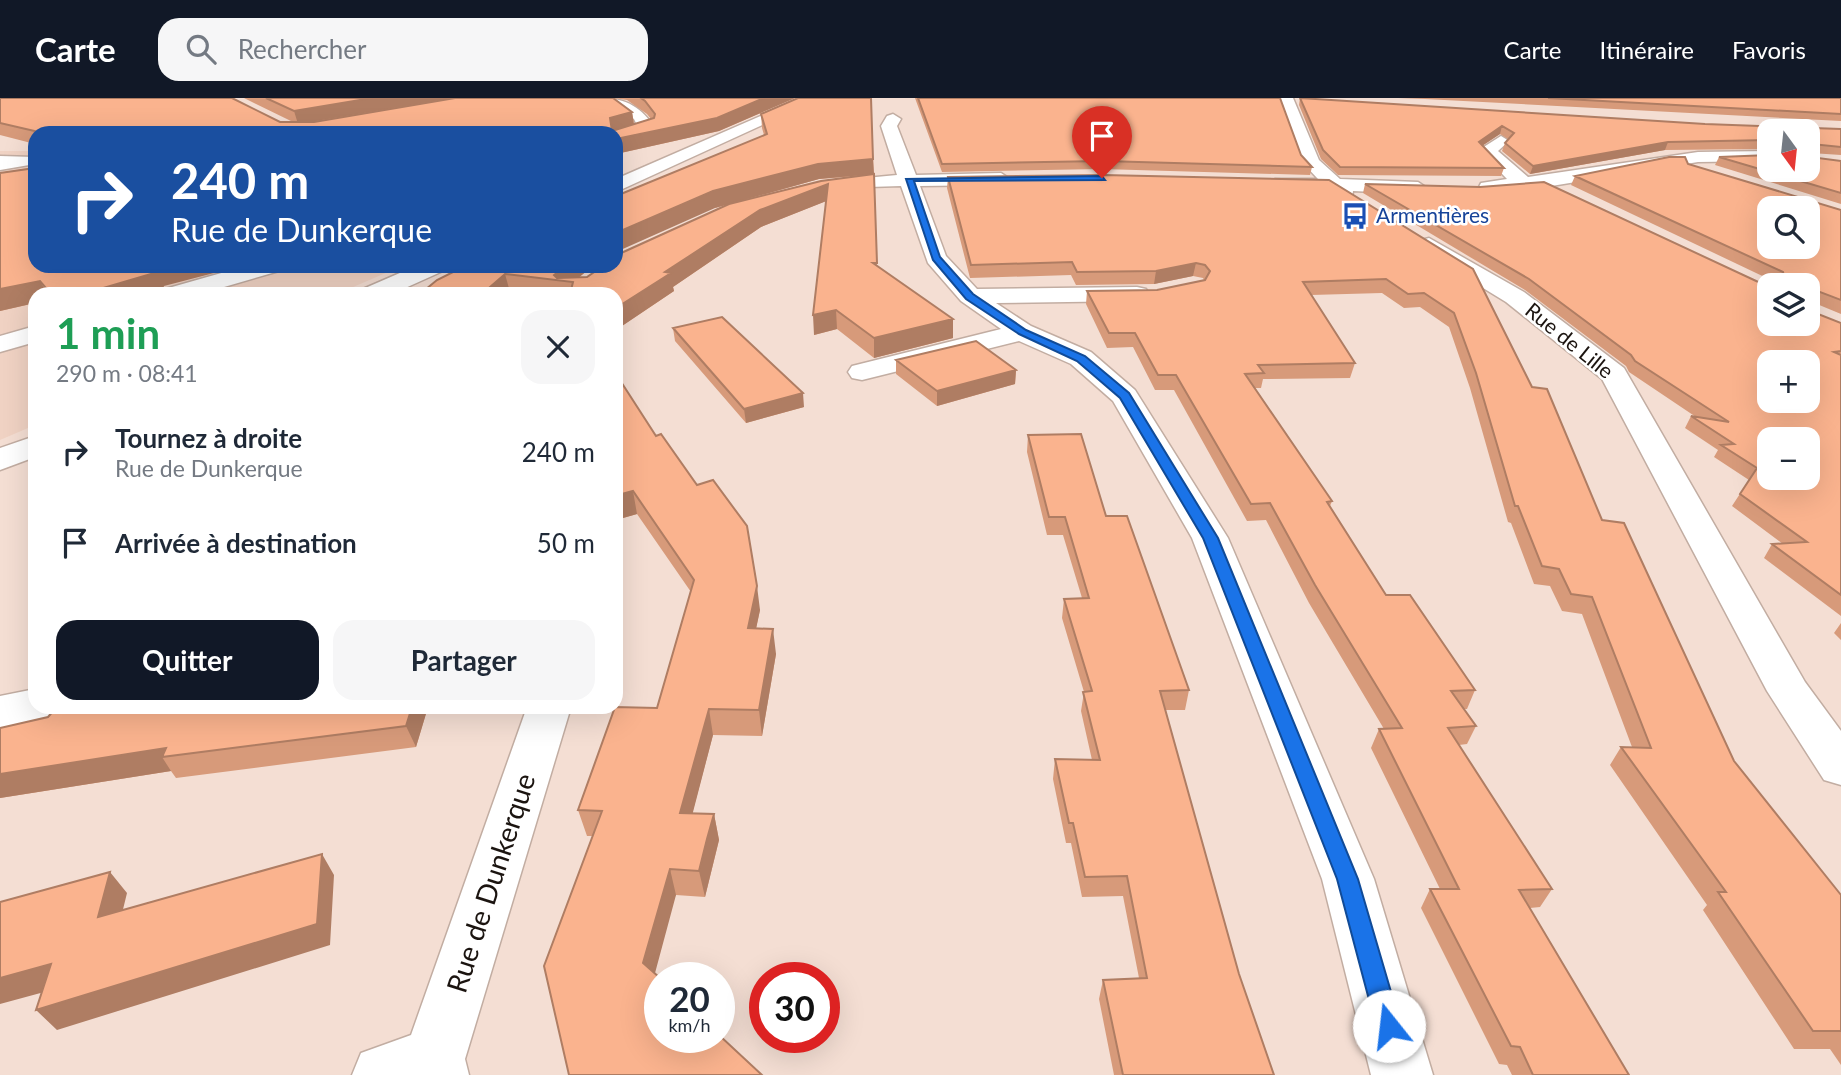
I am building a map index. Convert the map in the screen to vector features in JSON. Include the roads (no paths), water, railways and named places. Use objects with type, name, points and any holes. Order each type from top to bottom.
[{"type":"street","points":[[609,98],[639,116],[647,129],[623,136]]},
{"type":"street","points":[[623,183],[814,98]]},
{"type":"street","name":"Rue de Lille","points":[[1286,98],[1311,162],[1332,184],[1389,222],[1515,297],[1614,374],[1789,691],[1841,767]]},
{"type":"street","points":[[893,119],[889,126],[936,258],[970,296],[1022,332],[1081,358],[1125,396],[1210,538],[1348,879],[1402,1075]]},
{"type":"street","points":[[1501,141],[1488,150],[1516,178],[1569,194]]},
{"type":"street","points":[[1466,188],[1536,183],[1665,158],[1757,156]]},
{"type":"street","points":[[1665,158],[1714,174]]},
{"type":"street","points":[[0,163],[28,166]]},
{"type":"street","points":[[0,181],[28,169]]},
{"type":"street","points":[[808,191],[869,181],[1020,179]]},
{"type":"street","points":[[1264,182],[1432,188]]},
{"type":"street","points":[[198,287],[247,273]]},
{"type":"street","points":[[388,287],[419,273]]},
{"type":"street","points":[[970,296],[1154,294]]},
{"type":"street","points":[[862,372],[1022,332]]},
{"type":"street","points":[[0,344],[28,336]]},
{"type":"street","points":[[0,460],[28,448]]},
{"type":"street","points":[[0,712],[28,706]]},
{"type":"street","name":"Rue de Dunkerque","points":[[418,1070],[546,714]]},
{"type":"place","name":"Armentières","points":[[1355,216]]}]
